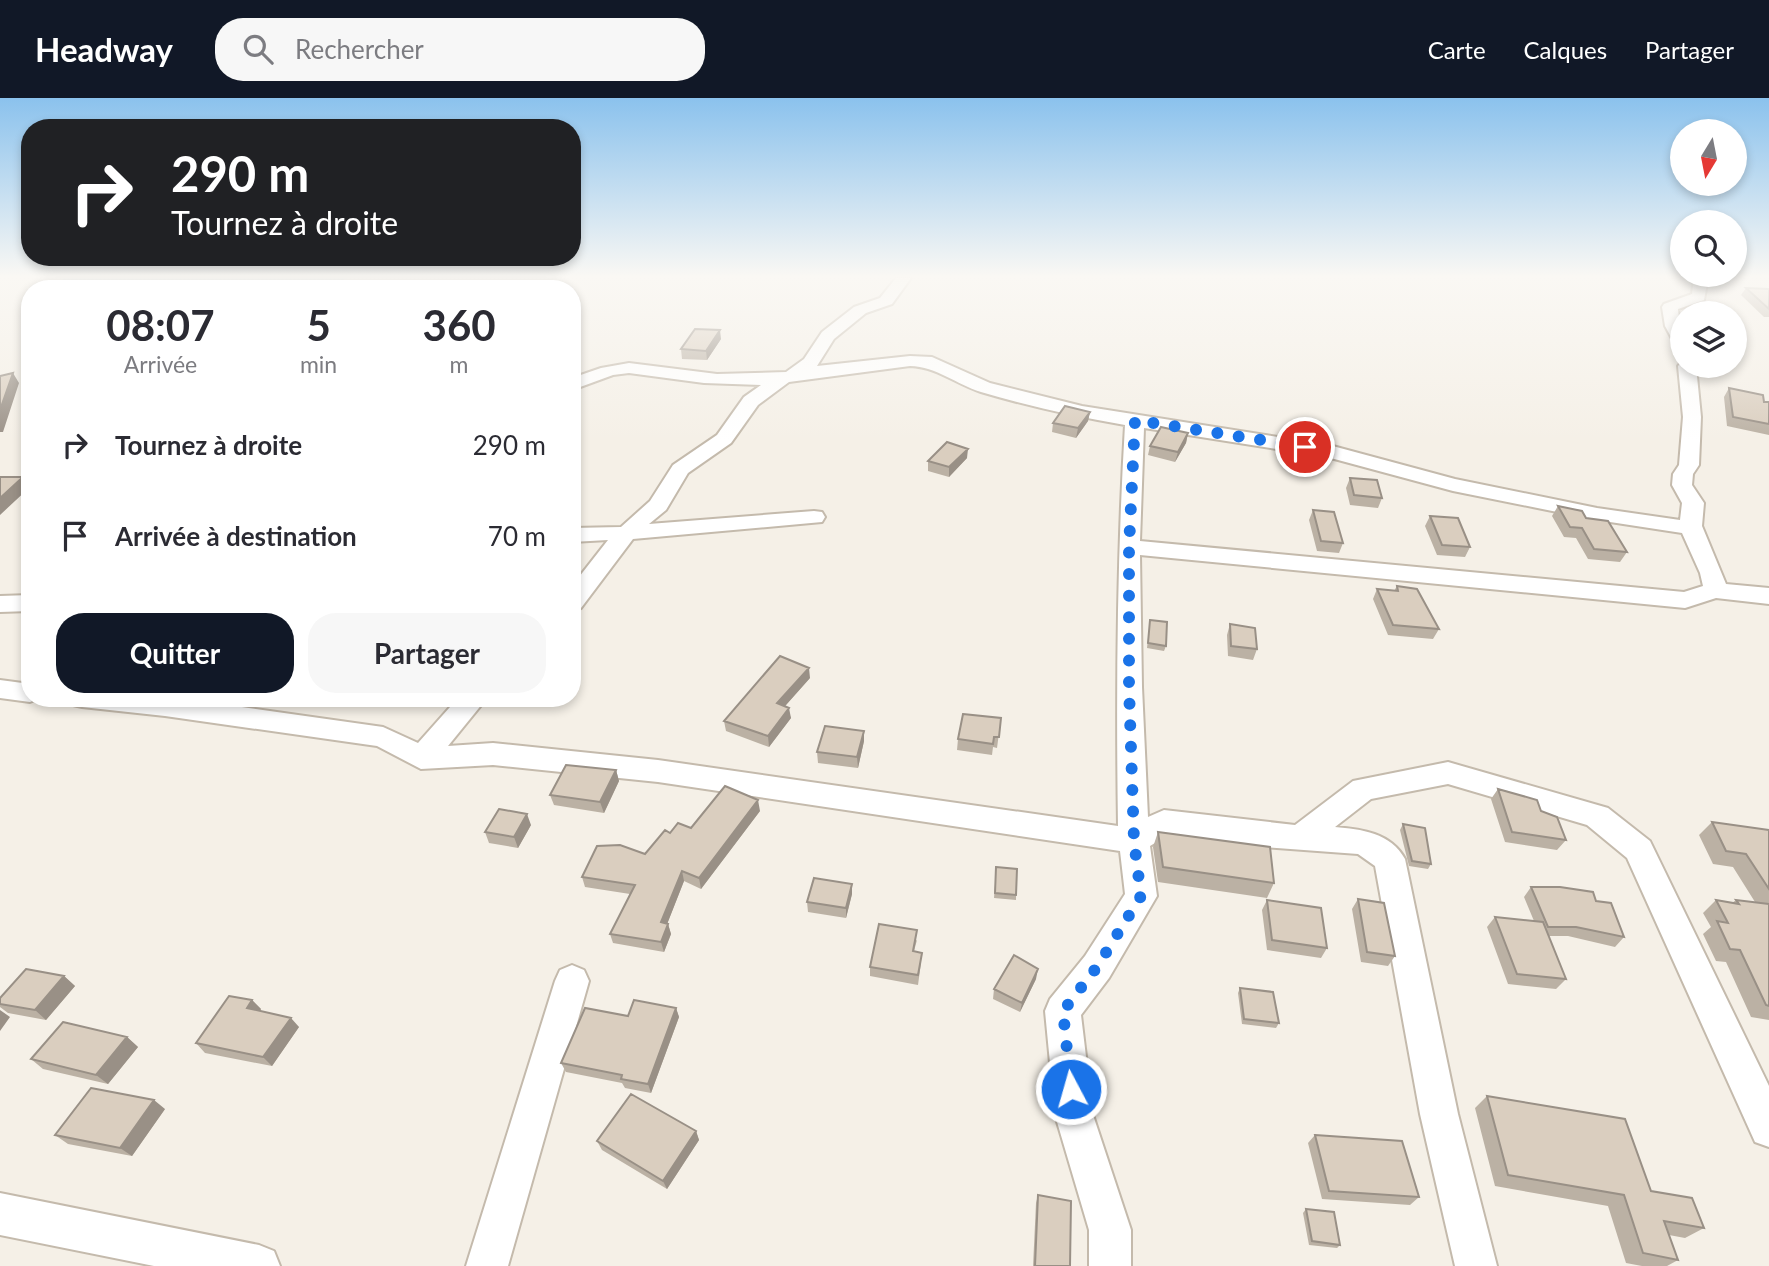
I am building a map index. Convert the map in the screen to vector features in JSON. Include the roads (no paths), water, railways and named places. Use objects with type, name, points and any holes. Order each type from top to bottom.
[{"type":"street","points":[[581,591],[626,533],[658,505],[680,469],[714,448],[733,429],[751,401],[810,363],[833,333]]},
{"type":"street","points":[[581,382],[602,372],[635,368],[736,382],[788,377],[852,366],[932,362],[984,387],[1082,412],[1329,451],[1453,485],[1597,514],[1691,528]]},
{"type":"street","points":[[1688,378],[1692,417],[1689,465],[1683,474],[1682,485],[1693,503],[1691,528],[1715,578],[1715,590]]},
{"type":"street","points":[[1110,1266],[1110,1230],[1074,1115],[1063,1011],[1097,967],[1141,896],[1134,841],[1129,687],[1129,547],[1135,420]]},
{"type":"street","points":[[581,535],[814,517]]},
{"type":"street","points":[[1129,547],[1685,600],[1715,590],[1769,596]]},
{"type":"street","points":[[0,604],[21,603]]},
{"type":"street","points":[[0,689],[21,691]]},
{"type":"street","points":[[172,707],[383,737],[421,758],[492,754],[658,771],[1134,841],[1164,822],[1251,834],[1364,842],[1389,859],[1430,1079],[1450,1171],[1476,1266]]},
{"type":"street","points":[[421,758],[466,707]]},
{"type":"street","points":[[1301,837],[1363,789],[1448,773],[1524,793],[1597,817],[1639,850],[1769,1128]]},
{"type":"street","points":[[487,1266],[572,981]]},
{"type":"street","points":[[0,1214],[259,1266]]}]
